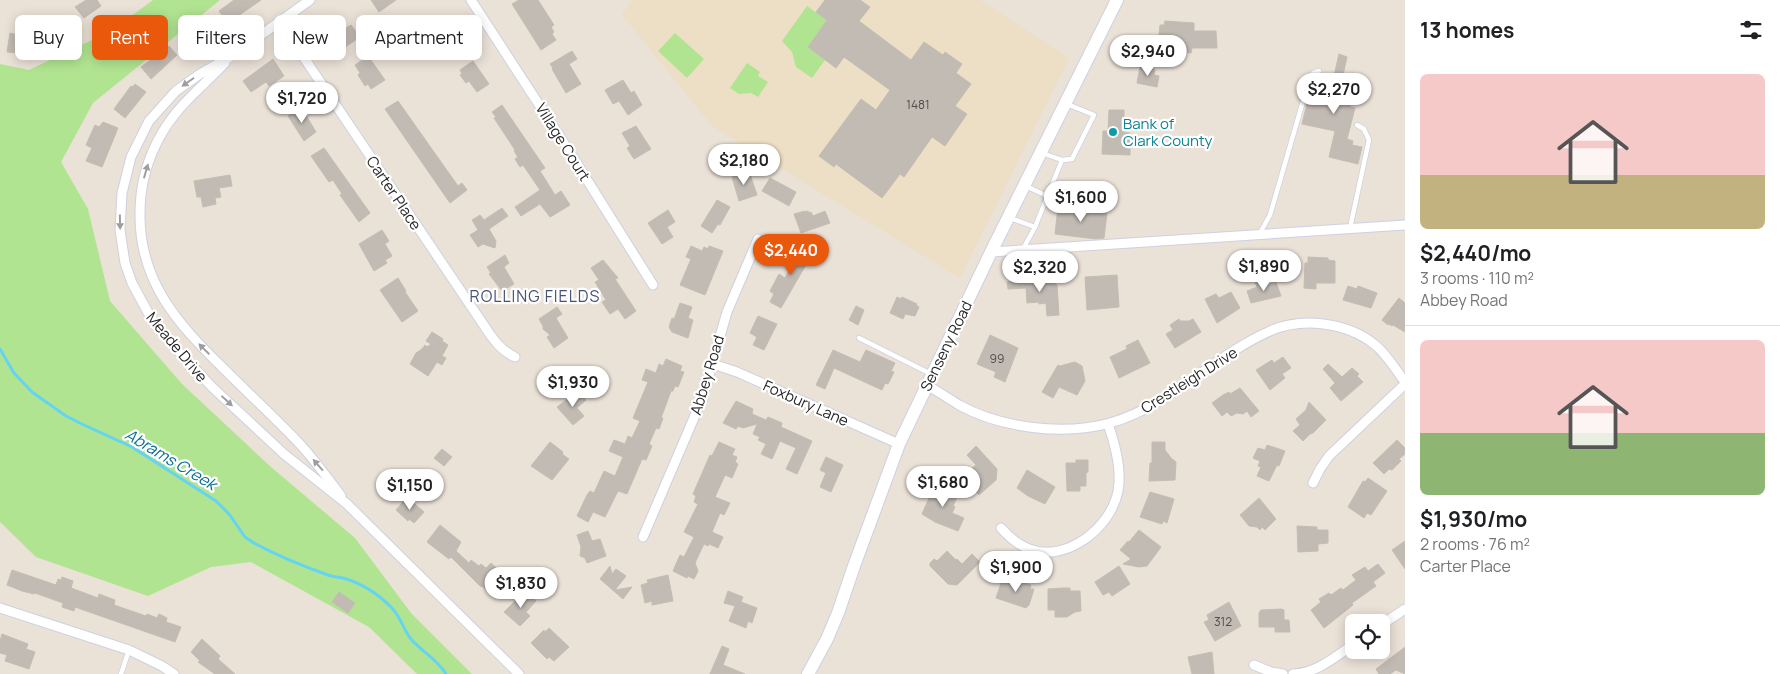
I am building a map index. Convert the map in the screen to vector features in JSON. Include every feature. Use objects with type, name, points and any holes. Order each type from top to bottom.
[{"type":"main road","name":"Senseny Road","points":[[808,674],[827,639],[838,613],[899,444],[1024,186],[1117,0]]},
{"type":"street","name":"Meade Drive","points":[[290,15],[310,0]]},
{"type":"street","name":"Village Court","points":[[471,0],[562,140],[652,285]]},
{"type":"street","name":"Meade Drive","points":[[225,60],[176,91],[149,121],[131,157],[122,192],[120,230],[126,263],[140,301],[150,318],[169,341],[212,387],[284,454],[346,504],[519,674]]},
{"type":"street","name":"Meade Drive","points":[[227,60],[178,110],[162,133],[153,151],[142,187],[140,206],[142,243],[147,262],[161,296],[191,337],[298,442],[323,471],[346,504]]},
{"type":"street","name":"Carter Place","points":[[306,60],[487,330],[499,347],[515,357]]},
{"type":"street","points":[[992,252],[1405,225]]},
{"type":"street","name":"Abbey Road","points":[[643,537],[702,399],[727,312],[758,239]]},
{"type":"street","name":"Crestleigh Drive","points":[[929,380],[960,405],[990,417],[1044,429],[1070,430],[1108,424],[1127,418],[1146,409],[1269,331],[1294,324],[1314,323],[1333,326],[1362,336],[1386,355],[1405,383]]},
{"type":"street","name":"Foxbury Lane","points":[[713,364],[737,372],[899,444]]},
{"type":"street","points":[[1313,483],[1329,456],[1405,383]]},
{"type":"street","points":[[1001,528],[1014,540],[1029,549],[1051,552],[1064,550],[1075,545],[1099,527],[1109,514],[1118,492],[1119,479],[1116,455],[1108,424]]},
{"type":"street","points":[[0,608],[129,650],[174,674]]},
{"type":"street","points":[[1390,619],[1405,609]]},
{"type":"street","points":[[1293,674],[1310,671],[1322,666],[1345,650]]},
{"type":"street","points":[[1254,665],[1282,674]]},
{"type":"lane","points":[[1260,234],[1266,226],[1270,215],[1310,77],[1313,73],[1319,71]]},
{"type":"lane","points":[[1041,153],[1062,160],[1072,159],[1094,115],[1065,104]]},
{"type":"lane","points":[[1349,229],[1369,140],[1364,129],[1357,125]]},
{"type":"lane","points":[[1022,250],[1035,227],[1062,160]]},
{"type":"lane","points":[[1024,186],[1047,196]]},
{"type":"lane","points":[[1009,217],[1035,227]]},
{"type":"lane","points":[[859,338],[929,380]]},
{"type":"lane","points":[[121,674],[129,650]]},
{"type":"shaded area","points":[[632,0],[980,0],[1069,58],[960,278],[712,126],[622,15]]},
{"type":"green space","points":[[153,0],[220,0],[202,15],[178,15],[178,34],[168,42],[168,15],[133,15]]},
{"type":"green space","points":[[807,6],[827,20],[808,47],[825,60],[812,78],[796,67],[792,52],[782,41]]},
{"type":"green space","points":[[675,33],[704,59],[687,78],[658,51]]},
{"type":"green space","points":[[92,40],[92,60],[146,60],[93,103],[61,162],[88,209],[110,301],[182,384],[271,467],[355,538],[411,613],[472,674],[417,674],[369,627],[251,562],[211,567],[148,596],[36,557],[0,522],[0,64],[29,70],[50,60],[82,60],[82,45]]},
{"type":"green space","points":[[747,63],[760,72],[758,76],[768,82],[758,97],[751,93],[739,94],[730,88]]},
{"type":"building","points":[[86,0],[97,0],[101,6],[84,18],[75,7]]},
{"type":"building","points":[[234,0],[261,0],[239,15],[222,15],[219,11]]},
{"type":"building","points":[[371,0],[396,0],[379,12]]},
{"type":"building","points":[[519,0],[538,0],[554,25],[551,27],[554,32],[552,34],[556,40],[541,50],[512,4]]},
{"type":"building","points":[[825,0],[860,0],[870,7],[859,21],[911,60],[924,42],[943,55],[945,52],[962,64],[956,73],[971,84],[955,106],[967,114],[945,146],[932,137],[904,177],[900,174],[882,198],[836,164],[834,167],[819,156],[861,99],[876,110],[890,90],[844,57],[836,68],[808,47],[827,20],[816,12]]},
{"type":"building","points":[[1165,21],[1194,23],[1194,31],[1216,31],[1217,48],[1192,48],[1191,53],[1182,52],[1183,41],[1163,39],[1163,35],[1159,35],[1160,25],[1164,25]]},
{"type":"building","points":[[351,25],[356,32],[356,40],[346,47],[346,28]]},
{"type":"building","points":[[10,33],[15,34],[15,53],[7,52]]},
{"type":"building","points":[[168,47],[177,55],[151,79],[141,67],[150,60],[168,60]]},
{"type":"building","points":[[572,51],[577,59],[569,64],[581,84],[566,93],[550,64]]},
{"type":"building","points":[[1339,54],[1347,57],[1340,89],[1353,92],[1350,107],[1355,108],[1347,139],[1353,141],[1352,145],[1362,147],[1358,164],[1329,157],[1335,131],[1302,124],[1312,84],[1331,89]]},
{"type":"building","points":[[273,59],[284,76],[269,86],[266,82],[251,92],[243,81]]},
{"type":"building","points":[[362,60],[371,60],[385,80],[371,89],[368,84],[365,86],[358,75],[360,73],[355,65]]},
{"type":"building","points":[[473,61],[489,84],[477,92],[469,81],[466,83],[460,75],[462,74],[460,70]]},
{"type":"building","points":[[1140,67],[1155,70],[1154,75],[1159,76],[1157,87],[1137,83]]},
{"type":"building","points":[[623,80],[631,93],[634,91],[642,105],[628,115],[619,101],[613,104],[605,90]]},
{"type":"building","points":[[135,84],[146,92],[125,118],[114,109],[131,86],[133,87]]},
{"type":"building","points":[[398,101],[458,186],[462,183],[467,190],[450,203],[385,109]]},
{"type":"building","points":[[502,105],[545,168],[540,171],[555,195],[561,191],[570,205],[550,217],[540,204],[521,216],[515,207],[540,190],[523,165],[520,167],[515,159],[518,157],[515,150],[494,118],[496,117],[492,112]]},
{"type":"building","points":[[301,107],[316,132],[304,141],[288,116]]},
{"type":"building","name":"Bank of Clark County","points":[[1109,110],[1124,110],[1124,132],[1130,133],[1130,155],[1102,154],[1103,131],[1108,131]]},
{"type":"building","points":[[103,122],[118,128],[102,167],[86,161],[92,148],[86,145],[95,125],[99,127]]},
{"type":"building","points":[[636,126],[651,149],[634,159],[627,148],[630,146],[622,133]]},
{"type":"building","points":[[324,148],[370,213],[359,222],[340,195],[342,194],[333,180],[329,182],[311,156]]},
{"type":"building","points":[[749,171],[757,195],[739,201],[732,177]]},
{"type":"building","points":[[230,175],[232,186],[219,188],[221,197],[215,198],[216,204],[203,207],[201,197],[197,197],[194,181]]},
{"type":"building","points":[[770,178],[796,192],[789,206],[762,191]]},
{"type":"building","points":[[717,200],[730,207],[720,225],[718,224],[712,233],[701,226]]},
{"type":"building","points":[[1058,207],[1107,213],[1104,238],[1096,239],[1055,234]]},
{"type":"building","points":[[502,208],[508,216],[489,229],[496,241],[495,248],[483,244],[478,247],[470,235],[478,230],[472,220],[480,215],[484,220]]},
{"type":"building","points":[[668,210],[675,222],[667,227],[673,237],[662,244],[648,223]]},
{"type":"building","points":[[805,211],[811,212],[813,216],[825,211],[830,223],[801,233],[794,214]]},
{"type":"building","points":[[382,230],[389,241],[385,244],[392,256],[385,260],[387,263],[374,271],[359,244]]},
{"type":"building","points":[[804,242],[815,249],[781,308],[770,302],[774,294],[770,291],[779,274],[785,278]]},
{"type":"building","points":[[691,246],[702,251],[704,247],[708,249],[709,246],[723,251],[705,295],[680,285],[691,259],[686,257]]},
{"type":"building","points":[[505,255],[509,263],[504,267],[514,284],[502,291],[489,274],[491,273],[487,267]]},
{"type":"building","points":[[1308,257],[1328,258],[1328,260],[1335,261],[1335,283],[1316,283],[1316,289],[1304,288],[1305,263],[1308,263]]},
{"type":"building","points":[[603,260],[618,278],[615,279],[636,311],[625,319],[618,309],[610,314],[602,302],[606,300],[595,282],[599,280],[591,268]]},
{"type":"building","points":[[1117,275],[1119,307],[1087,310],[1085,277]]},
{"type":"building","points":[[398,278],[418,311],[402,322],[380,290]]},
{"type":"building","points":[[1048,278],[1057,285],[1059,315],[1047,316],[1046,303],[1027,303],[1026,288],[1008,289],[1007,282]]},
{"type":"building","points":[[1264,279],[1266,285],[1276,282],[1281,296],[1251,303],[1247,291],[1257,287],[1255,282]]},
{"type":"building","points":[[1348,286],[1357,289],[1358,286],[1377,293],[1371,308],[1343,300]]},
{"type":"building","points":[[1231,292],[1240,308],[1217,323],[1205,299],[1216,294],[1219,298]]},
{"type":"building","points":[[897,297],[901,299],[902,297],[917,304],[919,307],[915,316],[905,314],[903,319],[890,313]]},
{"type":"building","points":[[1399,298],[1405,303],[1405,332],[1393,325],[1388,325],[1382,320]]},
{"type":"building","points":[[680,303],[692,307],[688,318],[693,320],[688,338],[672,332],[669,327]]},
{"type":"building","points":[[856,306],[864,310],[858,325],[849,320]]},
{"type":"building","points":[[557,307],[562,314],[556,318],[568,338],[554,348],[547,337],[550,335],[543,329],[539,319]]},
{"type":"building","points":[[758,316],[777,324],[764,350],[753,345],[757,337],[750,333]]},
{"type":"building","points":[[1179,319],[1180,321],[1189,321],[1193,319],[1201,332],[1175,348],[1166,334],[1173,330],[1170,325]]},
{"type":"building","points":[[432,332],[443,339],[442,341],[448,345],[442,356],[446,358],[442,365],[437,362],[428,376],[410,364],[416,353],[425,345],[427,347],[431,344],[426,341]]},
{"type":"building","points":[[990,335],[1018,348],[1005,382],[994,377],[996,372],[977,364]]},
{"type":"building","points":[[1138,340],[1150,363],[1119,378],[1110,357],[1127,349],[1126,346]]},
{"type":"building","points":[[833,350],[860,362],[866,350],[895,363],[891,371],[894,372],[888,384],[885,383],[882,390],[834,368],[825,389],[816,385]]},
{"type":"building","points":[[1283,357],[1291,368],[1282,374],[1285,378],[1270,390],[1256,370],[1272,360],[1274,363]]},
{"type":"building","points":[[666,359],[682,366],[680,371],[684,372],[678,387],[675,386],[673,391],[671,391],[659,429],[656,428],[649,444],[652,446],[646,460],[642,459],[627,494],[618,491],[605,517],[593,512],[588,522],[577,516],[587,495],[590,491],[594,493],[604,471],[615,476],[623,457],[609,451],[614,440],[625,444],[628,436],[632,438],[640,421],[633,418],[648,382],[642,380],[646,369],[656,373],[659,364],[663,366]]},
{"type":"building","points":[[1075,362],[1082,366],[1085,381],[1077,395],[1059,387],[1053,398],[1042,392],[1058,365]]},
{"type":"building","points":[[1328,364],[1342,377],[1352,368],[1359,374],[1357,376],[1363,382],[1341,401],[1330,388],[1335,383],[1323,369]]},
{"type":"building","points":[[1240,388],[1259,411],[1251,417],[1247,411],[1243,414],[1237,413],[1231,416],[1227,412],[1222,416],[1212,403],[1223,395],[1229,392],[1230,394]]},
{"type":"building","points":[[578,391],[586,400],[577,408],[584,416],[573,425],[557,407]]},
{"type":"building","points":[[736,401],[753,409],[752,414],[766,420],[768,417],[782,423],[781,427],[812,441],[797,474],[786,469],[796,448],[780,441],[772,459],[761,454],[766,444],[758,440],[760,437],[753,434],[757,424],[743,428],[738,426],[736,429],[723,423]]},
{"type":"building","points":[[1309,402],[1326,420],[1303,441],[1293,431],[1300,425],[1296,419],[1306,410]]},
{"type":"building","points":[[1397,440],[1405,448],[1405,454],[1399,459],[1401,461],[1392,470],[1389,469],[1384,474],[1373,463]]},
{"type":"building","points":[[550,442],[569,459],[552,480],[531,466]]},
{"type":"building","points":[[719,442],[735,449],[732,455],[737,457],[735,462],[738,464],[732,478],[725,475],[715,497],[730,503],[724,515],[720,513],[712,532],[723,537],[718,548],[704,544],[695,563],[698,571],[694,579],[688,576],[687,578],[673,571],[680,555],[684,557],[694,537],[684,532],[698,504],[694,502],[696,496],[693,494],[710,455],[712,456]]},
{"type":"building","points":[[1152,442],[1165,442],[1165,450],[1176,462],[1175,480],[1149,481],[1150,463],[1152,463]]},
{"type":"building","points":[[1267,445],[1285,451],[1279,466],[1277,465],[1269,481],[1257,476],[1261,467],[1258,466],[1260,461],[1253,458],[1258,448],[1265,450]]},
{"type":"building","points":[[976,446],[997,469],[996,480],[979,495],[963,479],[976,465],[967,455]]},
{"type":"building","points":[[442,449],[452,457],[444,466],[434,458]]},
{"type":"building","points":[[826,457],[843,465],[831,492],[820,487],[826,473],[820,470]]},
{"type":"building","points":[[1076,460],[1088,460],[1086,486],[1080,486],[1080,491],[1067,491],[1066,463],[1076,463]]},
{"type":"building","points":[[1027,470],[1055,487],[1045,504],[1017,488]]},
{"type":"building","points":[[1368,478],[1387,491],[1371,515],[1367,513],[1364,518],[1348,507],[1363,481],[1365,482]]},
{"type":"building","points":[[936,482],[958,495],[952,513],[964,518],[958,531],[935,522],[922,514]]},
{"type":"building","points":[[1150,492],[1174,499],[1167,523],[1163,521],[1162,524],[1140,517]]},
{"type":"building","points":[[407,497],[424,512],[414,523],[409,519],[408,521],[396,510]]},
{"type":"building","points":[[1259,498],[1276,519],[1265,530],[1262,527],[1260,530],[1257,527],[1249,526],[1240,515]]},
{"type":"building","points":[[440,525],[461,542],[456,551],[469,563],[471,560],[479,566],[481,564],[486,568],[491,563],[506,577],[490,593],[481,587],[451,557],[449,559],[427,542]]},
{"type":"building","points":[[1297,526],[1317,527],[1317,530],[1328,530],[1328,543],[1318,544],[1318,551],[1298,552]]},
{"type":"building","points":[[1139,530],[1161,547],[1147,566],[1139,567],[1123,564],[1131,559],[1120,550]]},
{"type":"building","points":[[588,531],[592,541],[600,539],[606,556],[587,563],[585,558],[580,556],[581,547],[577,535]]},
{"type":"building","points":[[1405,541],[1405,569],[1392,550]]},
{"type":"building","points":[[947,551],[962,564],[972,554],[980,562],[957,585],[948,584],[930,566],[934,559],[937,561]]},
{"type":"building","points":[[1378,564],[1385,573],[1373,582],[1376,586],[1352,603],[1353,605],[1324,628],[1311,610],[1321,602],[1319,599],[1329,593],[1331,595],[1341,588],[1343,590],[1356,580],[1352,575],[1365,567],[1368,571]]},
{"type":"building","points":[[610,566],[612,574],[616,569],[626,576],[615,590],[632,587],[623,599],[600,579]]},
{"type":"building","points":[[1119,566],[1130,584],[1112,596],[1109,592],[1103,595],[1095,582]]},
{"type":"building","points":[[12,570],[56,585],[58,579],[61,580],[62,577],[73,581],[71,588],[98,598],[99,594],[115,600],[114,605],[146,616],[147,614],[157,618],[159,614],[167,618],[166,622],[181,627],[175,642],[75,607],[74,611],[62,607],[63,603],[7,585]]},
{"type":"building","points":[[668,575],[673,601],[652,605],[652,601],[645,603],[641,585],[648,583],[647,580]]},
{"type":"building","points":[[1002,580],[1014,584],[1018,581],[1031,585],[1030,589],[1034,589],[1029,605],[1026,608],[996,598]]},
{"type":"building","points":[[1070,588],[1070,591],[1080,591],[1081,611],[1067,617],[1055,617],[1055,610],[1048,610],[1048,589]]},
{"type":"building","points":[[525,591],[536,601],[526,612],[530,616],[520,626],[504,612]]},
{"type":"building","points":[[728,591],[743,597],[741,602],[757,608],[752,623],[748,621],[746,628],[729,621],[735,606],[724,603]]},
{"type":"building","points":[[339,592],[355,603],[348,613],[332,602]]},
{"type":"building","points":[[1229,602],[1241,626],[1215,641],[1204,622],[1209,620],[1207,615]]},
{"type":"building","points":[[1261,610],[1284,610],[1284,620],[1289,620],[1290,632],[1275,632],[1275,627],[1259,627],[1259,613]]},
{"type":"building","points":[[549,628],[569,647],[554,661],[549,657],[547,659],[531,643],[544,630],[545,632]]},
{"type":"building","points":[[2,634],[28,644],[26,649],[35,652],[29,669],[5,661],[7,655],[0,653]]},
{"type":"building","points":[[202,639],[220,656],[218,659],[235,674],[215,674],[198,662],[200,661],[191,652]]},
{"type":"building","points":[[722,646],[729,649],[723,665],[745,674],[710,674]]},
{"type":"building","points":[[1405,647],[1405,674],[1396,670],[1390,674],[1379,674],[1376,669]]},
{"type":"building","points":[[1212,652],[1214,674],[1192,674],[1188,657]]},
{"type":"waterway","name":"Abrams Creek","points":[[0,349],[14,373],[32,392],[66,416],[132,447],[216,501],[229,514],[245,537],[254,543],[309,568],[330,576],[343,578],[375,593],[394,611],[411,639],[446,674]]},
{"type":"place","name":"Bank of Clark County","points":[[1113,132]]},
{"type":"district","name":"ROLLING FIELDS","points":[[535,296]]}]
